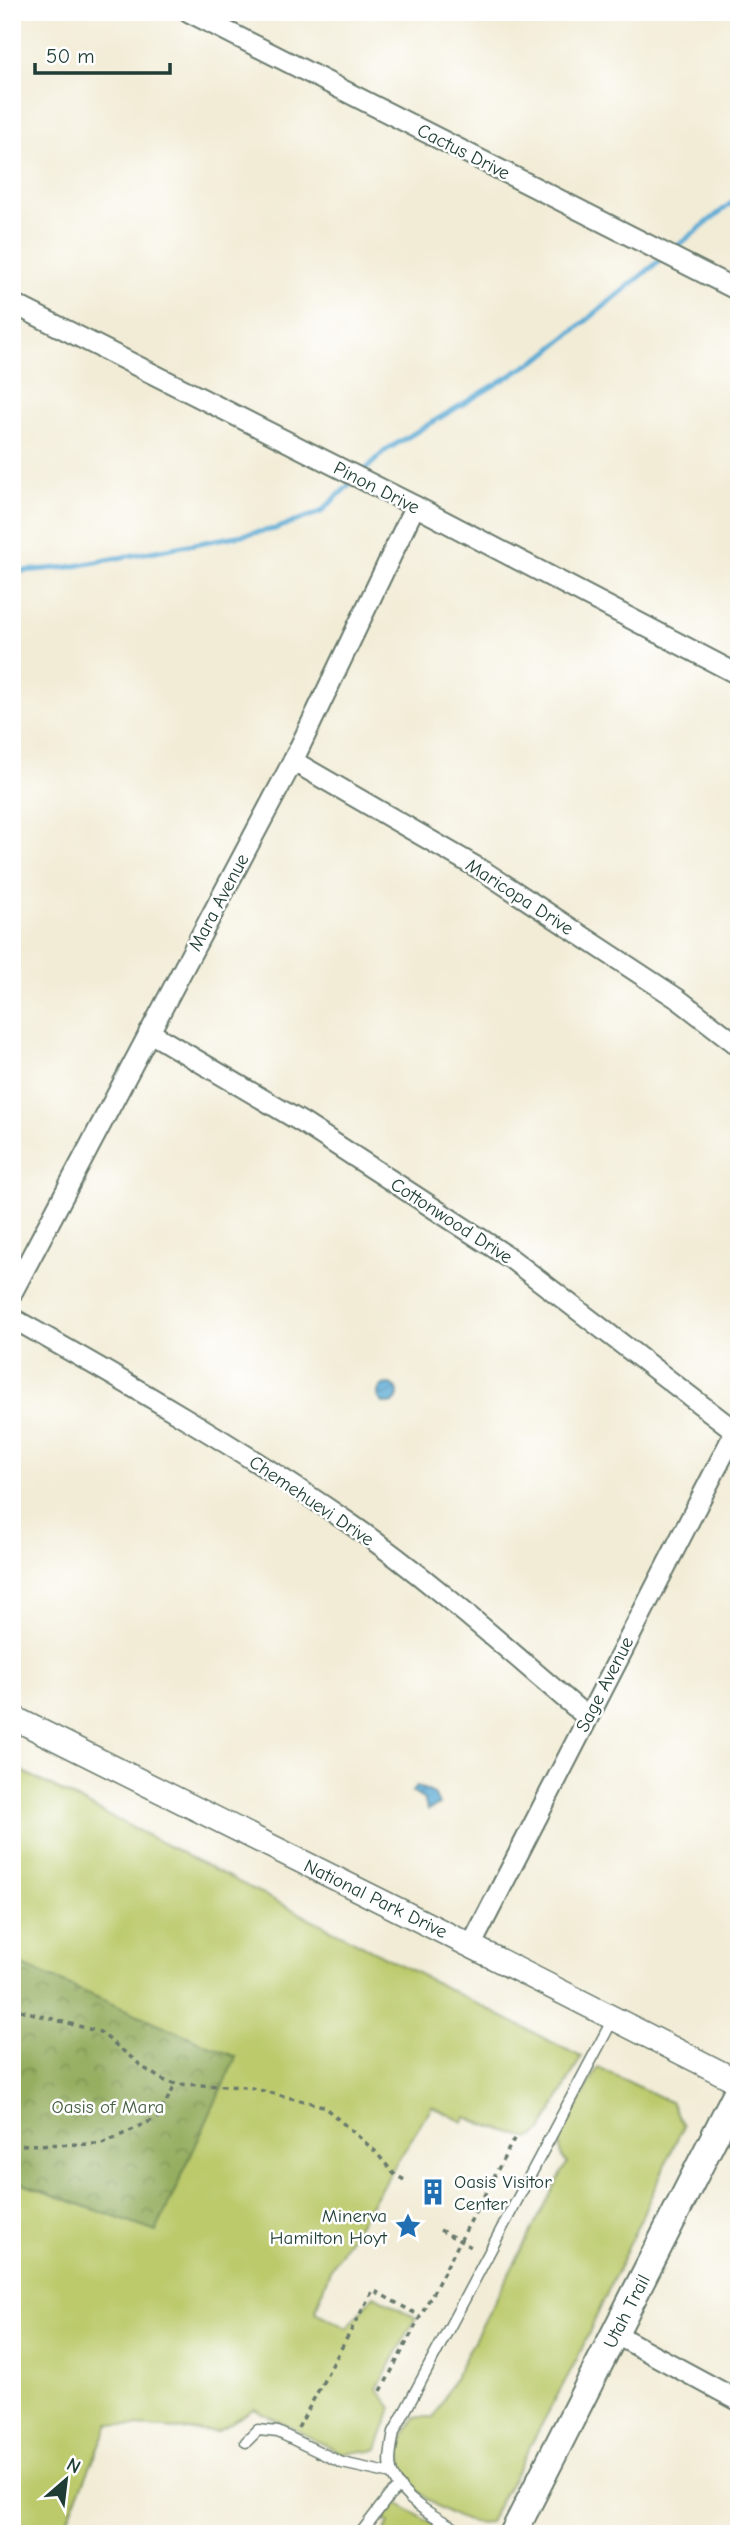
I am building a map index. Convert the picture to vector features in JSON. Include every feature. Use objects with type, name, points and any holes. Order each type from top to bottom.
[{"type":"main road","name":"Utah Trail","points":[[513,2534],[739,2088]]},
{"type":"street","name":"Cactus Drive","points":[[189,12],[739,291]]},
{"type":"street","name":"Pinon Drive","points":[[12,303],[415,506],[739,675]]},
{"type":"street","name":"Mara Avenue","points":[[12,1293],[293,761],[415,506]]},
{"type":"street","name":"Maricopa Drive","points":[[293,761],[485,872],[678,999],[739,1046]]},
{"type":"street","name":"Cottonwood Drive","points":[[149,1032],[303,1123],[510,1258],[737,1430]]},
{"type":"street","name":"Chemehuevi Drive","points":[[12,1318],[137,1388],[354,1527],[432,1586],[587,1717]]},
{"type":"street","name":"Sage Avenue","points":[[471,1945],[737,1430]]},
{"type":"street","name":"National Park Drive","points":[[12,1717],[471,1945],[739,2082]]},
{"type":"street","points":[[615,2334],[739,2401]]},
{"type":"lane","points":[[465,2534],[407,2497],[400,2487],[392,2474],[394,2432],[613,2019]]},
{"type":"lane","points":[[246,2442],[258,2430],[278,2432],[342,2463],[392,2474]]},
{"type":"lane","points":[[361,2533],[389,2496],[400,2487]]},
{"type":"path","points":[[12,2005],[20,2010],[100,2032],[163,2080],[176,2084],[248,2087],[323,2106],[375,2151],[394,2175],[406,2181]]},
{"type":"path","points":[[12,2146],[102,2144],[157,2118],[176,2084]]},
{"type":"path","points":[[381,2391],[516,2135]]},
{"type":"path","points":[[440,2230],[488,2255]]},
{"type":"path","points":[[292,2439],[373,2290],[420,2316]]},
{"type":"green space","points":[[12,1766],[581,2057],[542,2131],[530,2139],[466,2117],[463,2122],[432,2106],[330,2270],[315,2312],[347,2328],[374,2295],[416,2318],[377,2389],[392,2408],[377,2449],[343,2454],[254,2409],[216,2432],[109,2424],[61,2534],[12,2533],[12,2180],[156,2231],[235,2057],[12,1961]]},
{"type":"green space","name":"Oasis of Mara","points":[[12,1961],[236,2057],[156,2232],[12,2180]]},
{"type":"green space","points":[[598,2067],[672,2103],[683,2126],[577,2359],[489,2522],[468,2521],[438,2507],[411,2482],[402,2461],[404,2436],[415,2417],[434,2417],[567,2163],[562,2157],[559,2141]]},
{"type":"green space","points":[[396,2502],[448,2534],[384,2534],[390,2523],[380,2518]]},
{"type":"water","points":[[384,1384],[392,1384],[398,1394],[392,1404],[384,1404],[378,1398],[378,1390]]},
{"type":"water","points":[[417,1786],[434,1794],[439,1805],[428,1810],[424,1800],[412,1792]]},
{"type":"waterway","points":[[670,252],[739,197]]},
{"type":"waterway","points":[[362,473],[386,450],[543,356],[663,258]]},
{"type":"waterway","points":[[12,572],[69,567],[275,529],[321,512],[354,480]]},
{"type":"place","name":"Oasis Visitor Center","points":[[433,2192]]},
{"type":"place","name":"Minerva Hamilton Hoyt","points":[[408,2226]]}]
